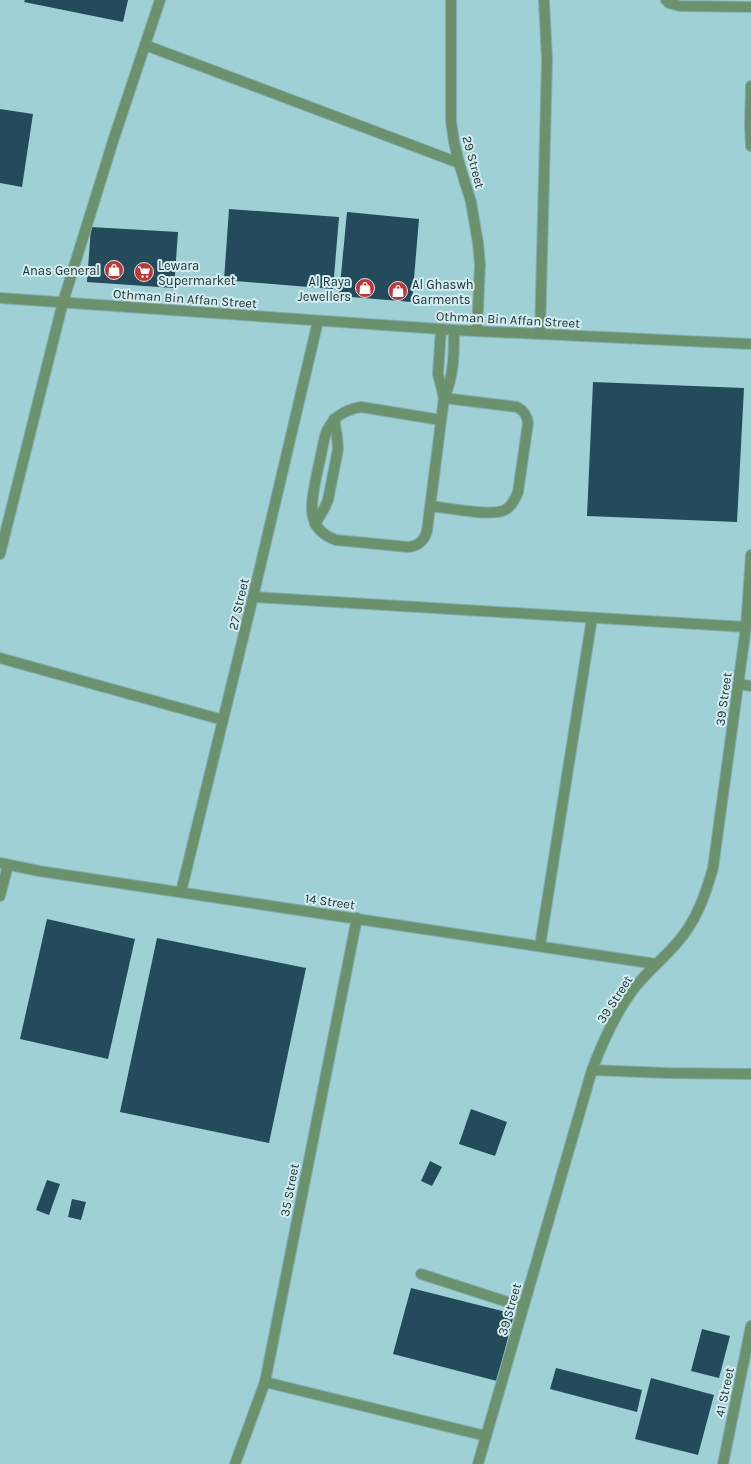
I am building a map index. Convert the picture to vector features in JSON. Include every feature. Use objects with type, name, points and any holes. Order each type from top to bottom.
[{"type":"street","points":[[0,554],[63,302],[90,212],[160,0]]},
{"type":"street","name":"29 Street","points":[[451,0],[451,121],[459,163],[472,202],[478,243],[480,264],[477,331]]},
{"type":"street","points":[[540,334],[547,60],[544,0]]},
{"type":"street","points":[[666,0],[669,3],[680,6],[751,7]]},
{"type":"street","points":[[145,45],[459,163]]},
{"type":"street","points":[[751,86],[751,146]]},
{"type":"street","name":"Othman Bin Affan Street","points":[[0,298],[454,330],[751,344]]},
{"type":"street","name":"27 Street","points":[[181,892],[318,321]]},
{"type":"street","points":[[440,329],[438,374],[444,398]]},
{"type":"street","points":[[441,420],[361,407],[351,408],[342,413],[330,424],[325,436],[311,504],[311,511],[315,524],[324,534],[336,540],[408,547],[421,543],[425,538],[431,506],[444,398],[450,383],[453,367],[454,330]]},
{"type":"street","points":[[431,506],[485,513],[496,513],[506,510],[514,502],[518,492],[528,423],[527,416],[517,407],[444,398]]},
{"type":"street","points":[[315,524],[328,500],[337,456],[338,443],[334,420]]},
{"type":"street","name":"39 Street","points":[[478,1464],[592,1070],[603,1041],[618,1013],[635,987],[676,944],[693,920],[706,895],[713,868],[746,627],[751,555]]},
{"type":"street","points":[[253,597],[746,627]]},
{"type":"street","points":[[540,946],[592,618]]},
{"type":"street","points":[[0,658],[223,720]]},
{"type":"street","points":[[738,684],[751,686]]},
{"type":"street","points":[[0,896],[4,864]]},
{"type":"street","name":"14 Street","points":[[4,864],[39,871],[656,964]]},
{"type":"street","name":"35 Street","points":[[236,1464],[265,1382],[356,918]]},
{"type":"street","points":[[592,1070],[751,1074]]},
{"type":"street","points":[[421,1274],[523,1307]]},
{"type":"street","name":"41 Street","points":[[723,1464],[751,1326]]},
{"type":"street","points":[[265,1382],[486,1436]]},
{"type":"building","points":[[25,0],[128,0],[123,22],[24,2]]},
{"type":"building","points":[[0,109],[33,114],[22,187],[0,183]]},
{"type":"building","points":[[229,209],[339,217],[333,289],[224,280]]},
{"type":"building","points":[[347,212],[419,219],[412,302],[339,296]]},
{"type":"building","points":[[91,227],[178,232],[174,288],[87,282]]},
{"type":"building","points":[[593,382],[744,388],[737,522],[587,516]]},
{"type":"building","points":[[47,919],[135,939],[108,1059],[20,1039]]},
{"type":"building","points":[[157,938],[306,968],[269,1143],[120,1112]]},
{"type":"building","points":[[471,1109],[507,1122],[495,1156],[459,1144]]},
{"type":"building","points":[[430,1161],[442,1167],[432,1186],[421,1181]]},
{"type":"building","points":[[47,1180],[60,1184],[49,1215],[36,1210]]},
{"type":"building","points":[[72,1199],[86,1202],[81,1220],[68,1217]]},
{"type":"building","points":[[411,1288],[514,1314],[497,1381],[393,1354]]},
{"type":"building","points":[[702,1329],[730,1336],[719,1378],[691,1371]]},
{"type":"building","points":[[556,1368],[642,1390],[637,1412],[550,1389]]},
{"type":"building","points":[[651,1378],[714,1395],[698,1455],[635,1439]]},
{"type":"place","name":"Anas General","points":[[114,270]]},
{"type":"place","name":"Lewara Supermarket","points":[[144,272]]},
{"type":"place","name":"Al Raya Jewellers","points":[[365,288]]},
{"type":"place","name":"Al Ghaswh Garments","points":[[398,291]]}]
